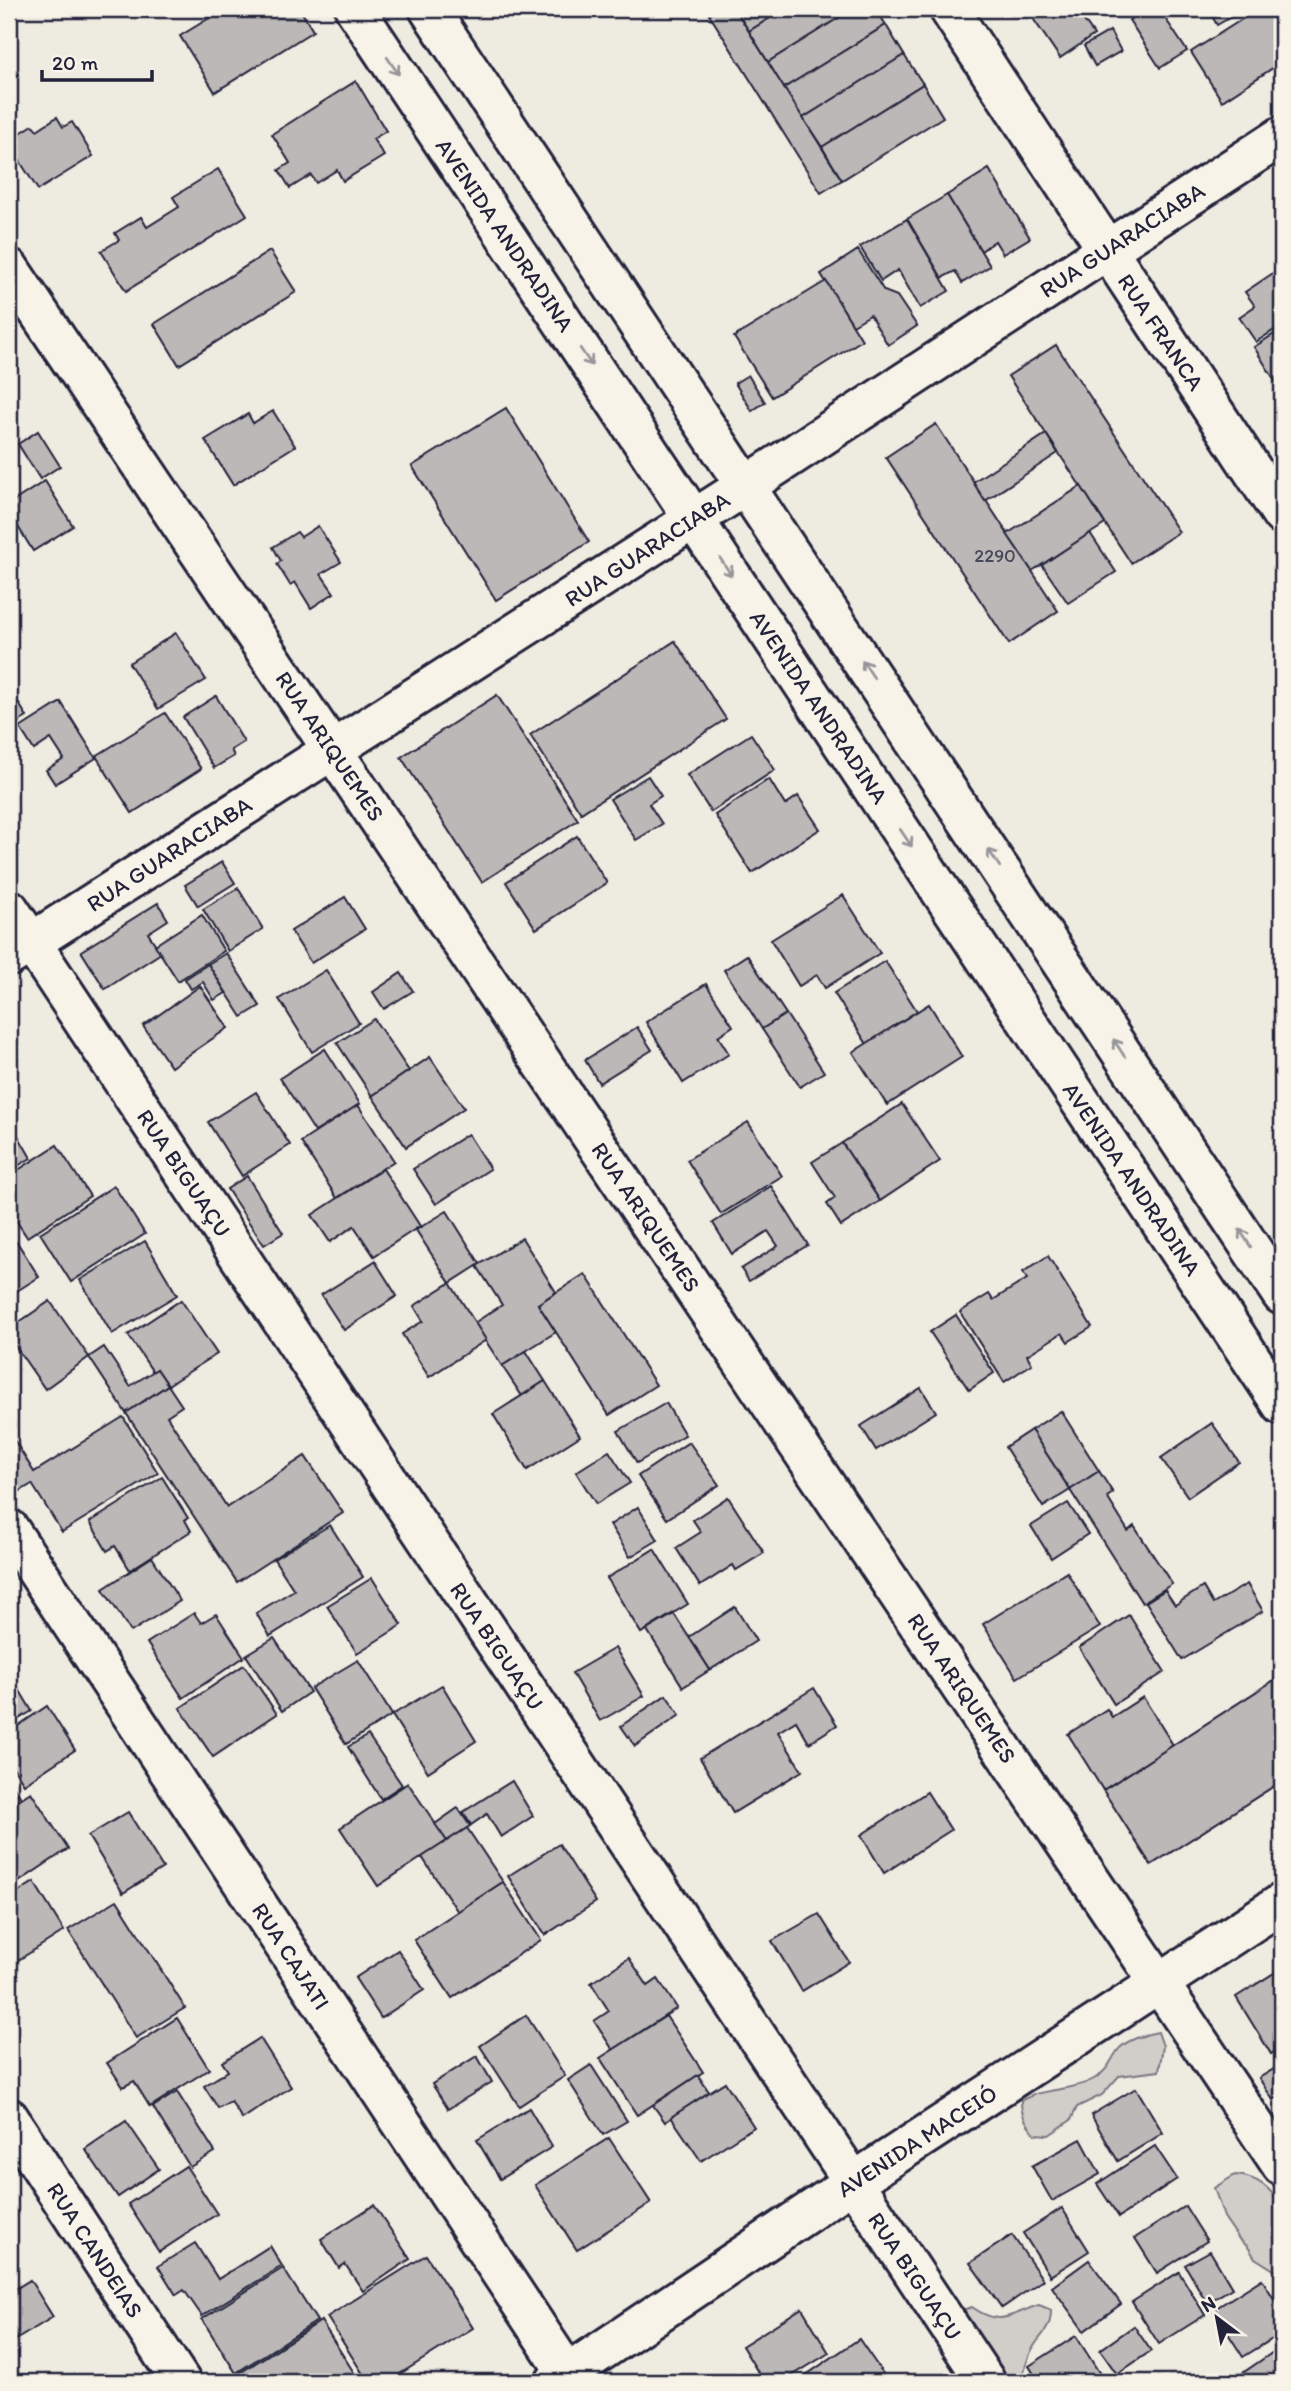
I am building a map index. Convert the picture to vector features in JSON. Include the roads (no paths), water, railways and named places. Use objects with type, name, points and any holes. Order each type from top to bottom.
[{"type":"street","name":"AVENIDA ANDRADINA","points":[[355,9],[1282,1405]]},
{"type":"street","points":[[429,9],[1282,1295]]},
{"type":"street","name":"RUA FRANCA","points":[[949,9],[1282,515]]},
{"type":"street","name":"RUA GUARACIABA","points":[[20,949],[747,485],[1282,136]]},
{"type":"street","name":"RUA ARIQUEMES","points":[[9,268],[1282,2166]]},
{"type":"street","name":"RUA BIGUAÇU","points":[[9,909],[20,949],[986,2382]]},
{"type":"street","name":"RUA CAJATI","points":[[9,1529],[565,2380]]},
{"type":"street","name":"AVENIDA MACEIÓ","points":[[565,2380],[852,2183],[1282,1903]]},
{"type":"street","name":"RUA CANDEIAS","points":[[9,2118],[181,2382]]}]
